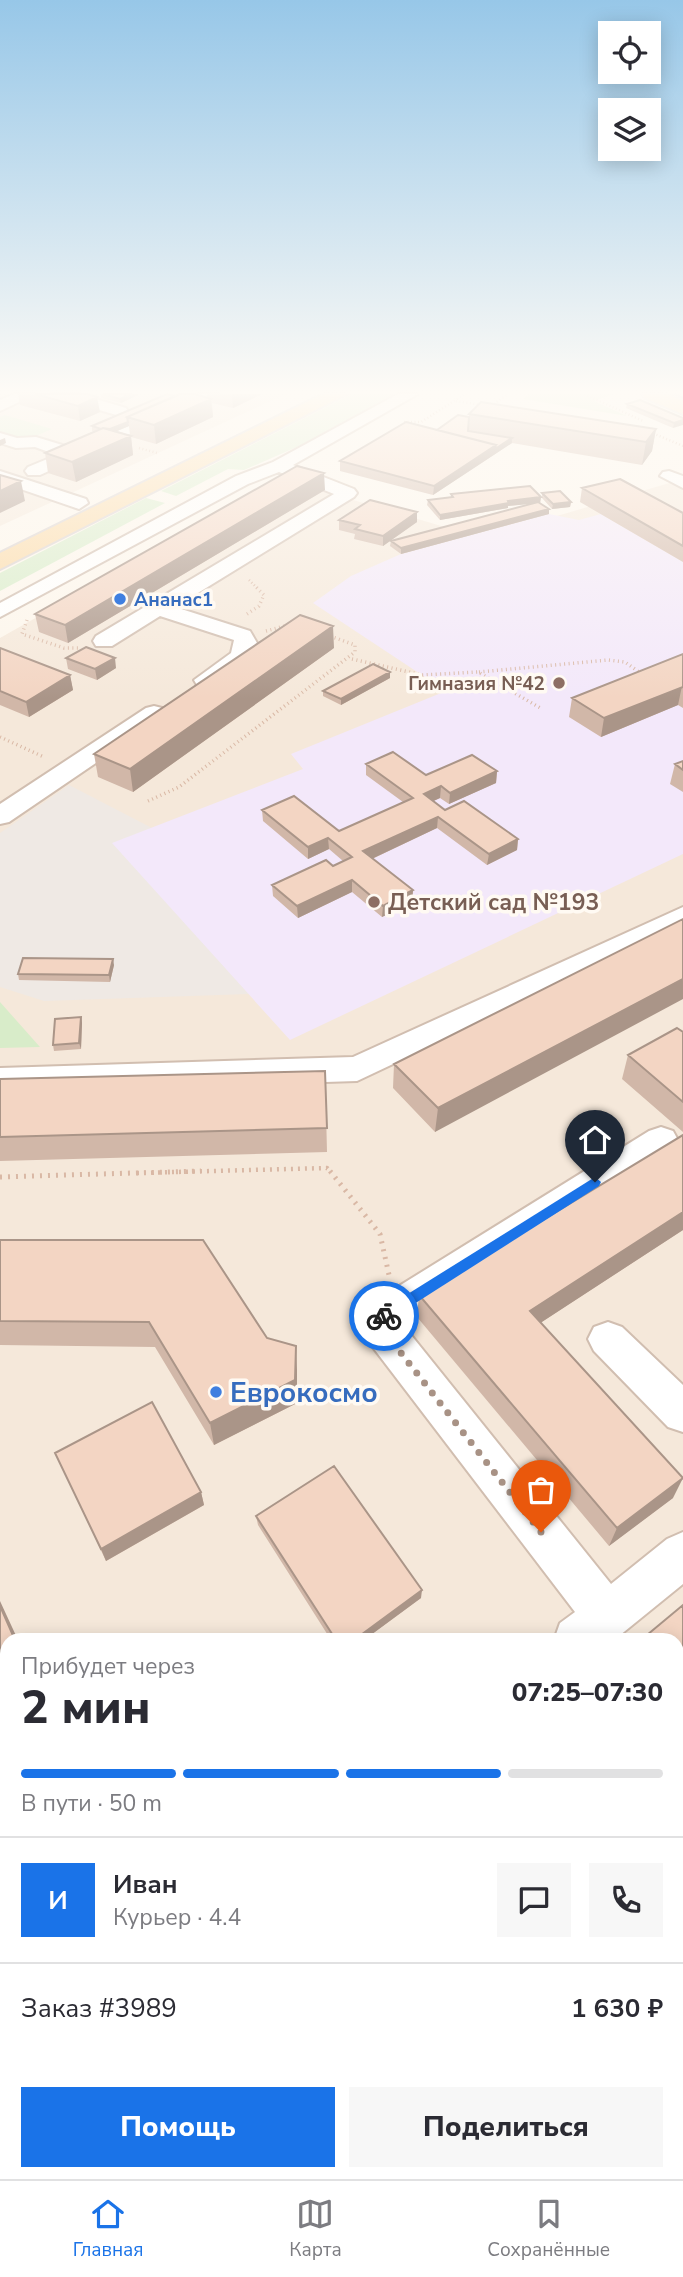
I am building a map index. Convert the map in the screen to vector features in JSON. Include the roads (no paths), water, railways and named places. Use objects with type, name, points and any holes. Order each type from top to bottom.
[{"type":"main road","points":[[0,541],[94,496]]},
{"type":"main road","points":[[0,562],[133,496]]},
{"type":"street","points":[[58,496],[79,503]]},
{"type":"street","points":[[0,611],[213,496]]},
{"type":"street","points":[[104,641],[345,496]]},
{"type":"street","points":[[0,816],[241,656],[246,643],[233,633],[160,609]]},
{"type":"street","points":[[0,1080],[357,1069],[683,916]]},
{"type":"street","points":[[661,1140],[376,1321],[592,1628],[683,1555]]},
{"type":"street","points":[[607,1339],[683,1413]]},
{"type":"place","name":"Ананас1","points":[[120,599]]},
{"type":"place","name":"Гимназия №42","points":[[559,683]]},
{"type":"place","name":"Детский сад №193","points":[[374,902]]},
{"type":"place","name":"Еврокосмо","points":[[216,1392]]}]
